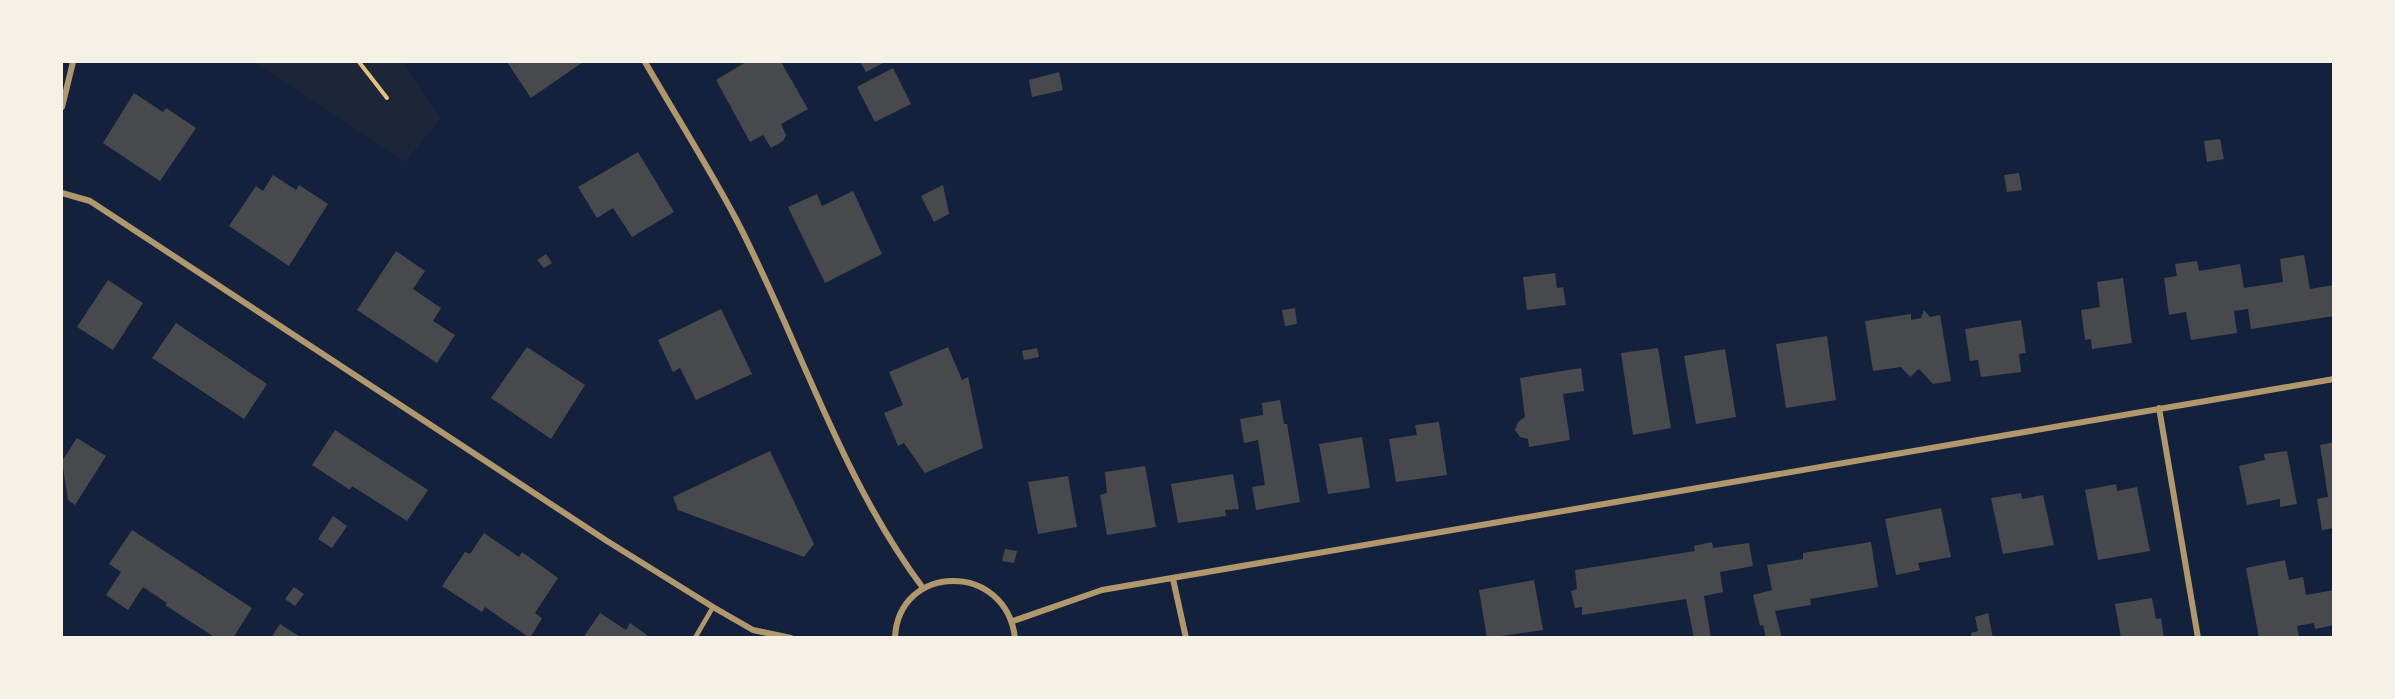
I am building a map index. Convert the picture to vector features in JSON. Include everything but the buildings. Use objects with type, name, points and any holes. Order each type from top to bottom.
[{"type":"street","points":[[62,107],[73,62]]},
{"type":"street","points":[[645,62],[736,219],[866,496],[897,553],[923,588]]},
{"type":"street","points":[[62,193],[90,201],[607,541],[713,607],[753,630],[791,638]]},
{"type":"street","points":[[1013,621],[1102,591],[2334,379]]},
{"type":"street","points":[[2159,408],[2198,638]]},
{"type":"street","points":[[1173,579],[1186,638]]},
{"type":"street","points":[[895,638],[895,628],[905,605],[923,588],[944,580],[965,581],[986,588],[1002,602],[1013,621],[1015,638]]},
{"type":"lane","points":[[695,638],[713,607]]},
{"type":"path","points":[[359,62],[387,98]]},
{"type":"shaded area","points":[[254,62],[403,62],[441,118],[405,162]]}]
